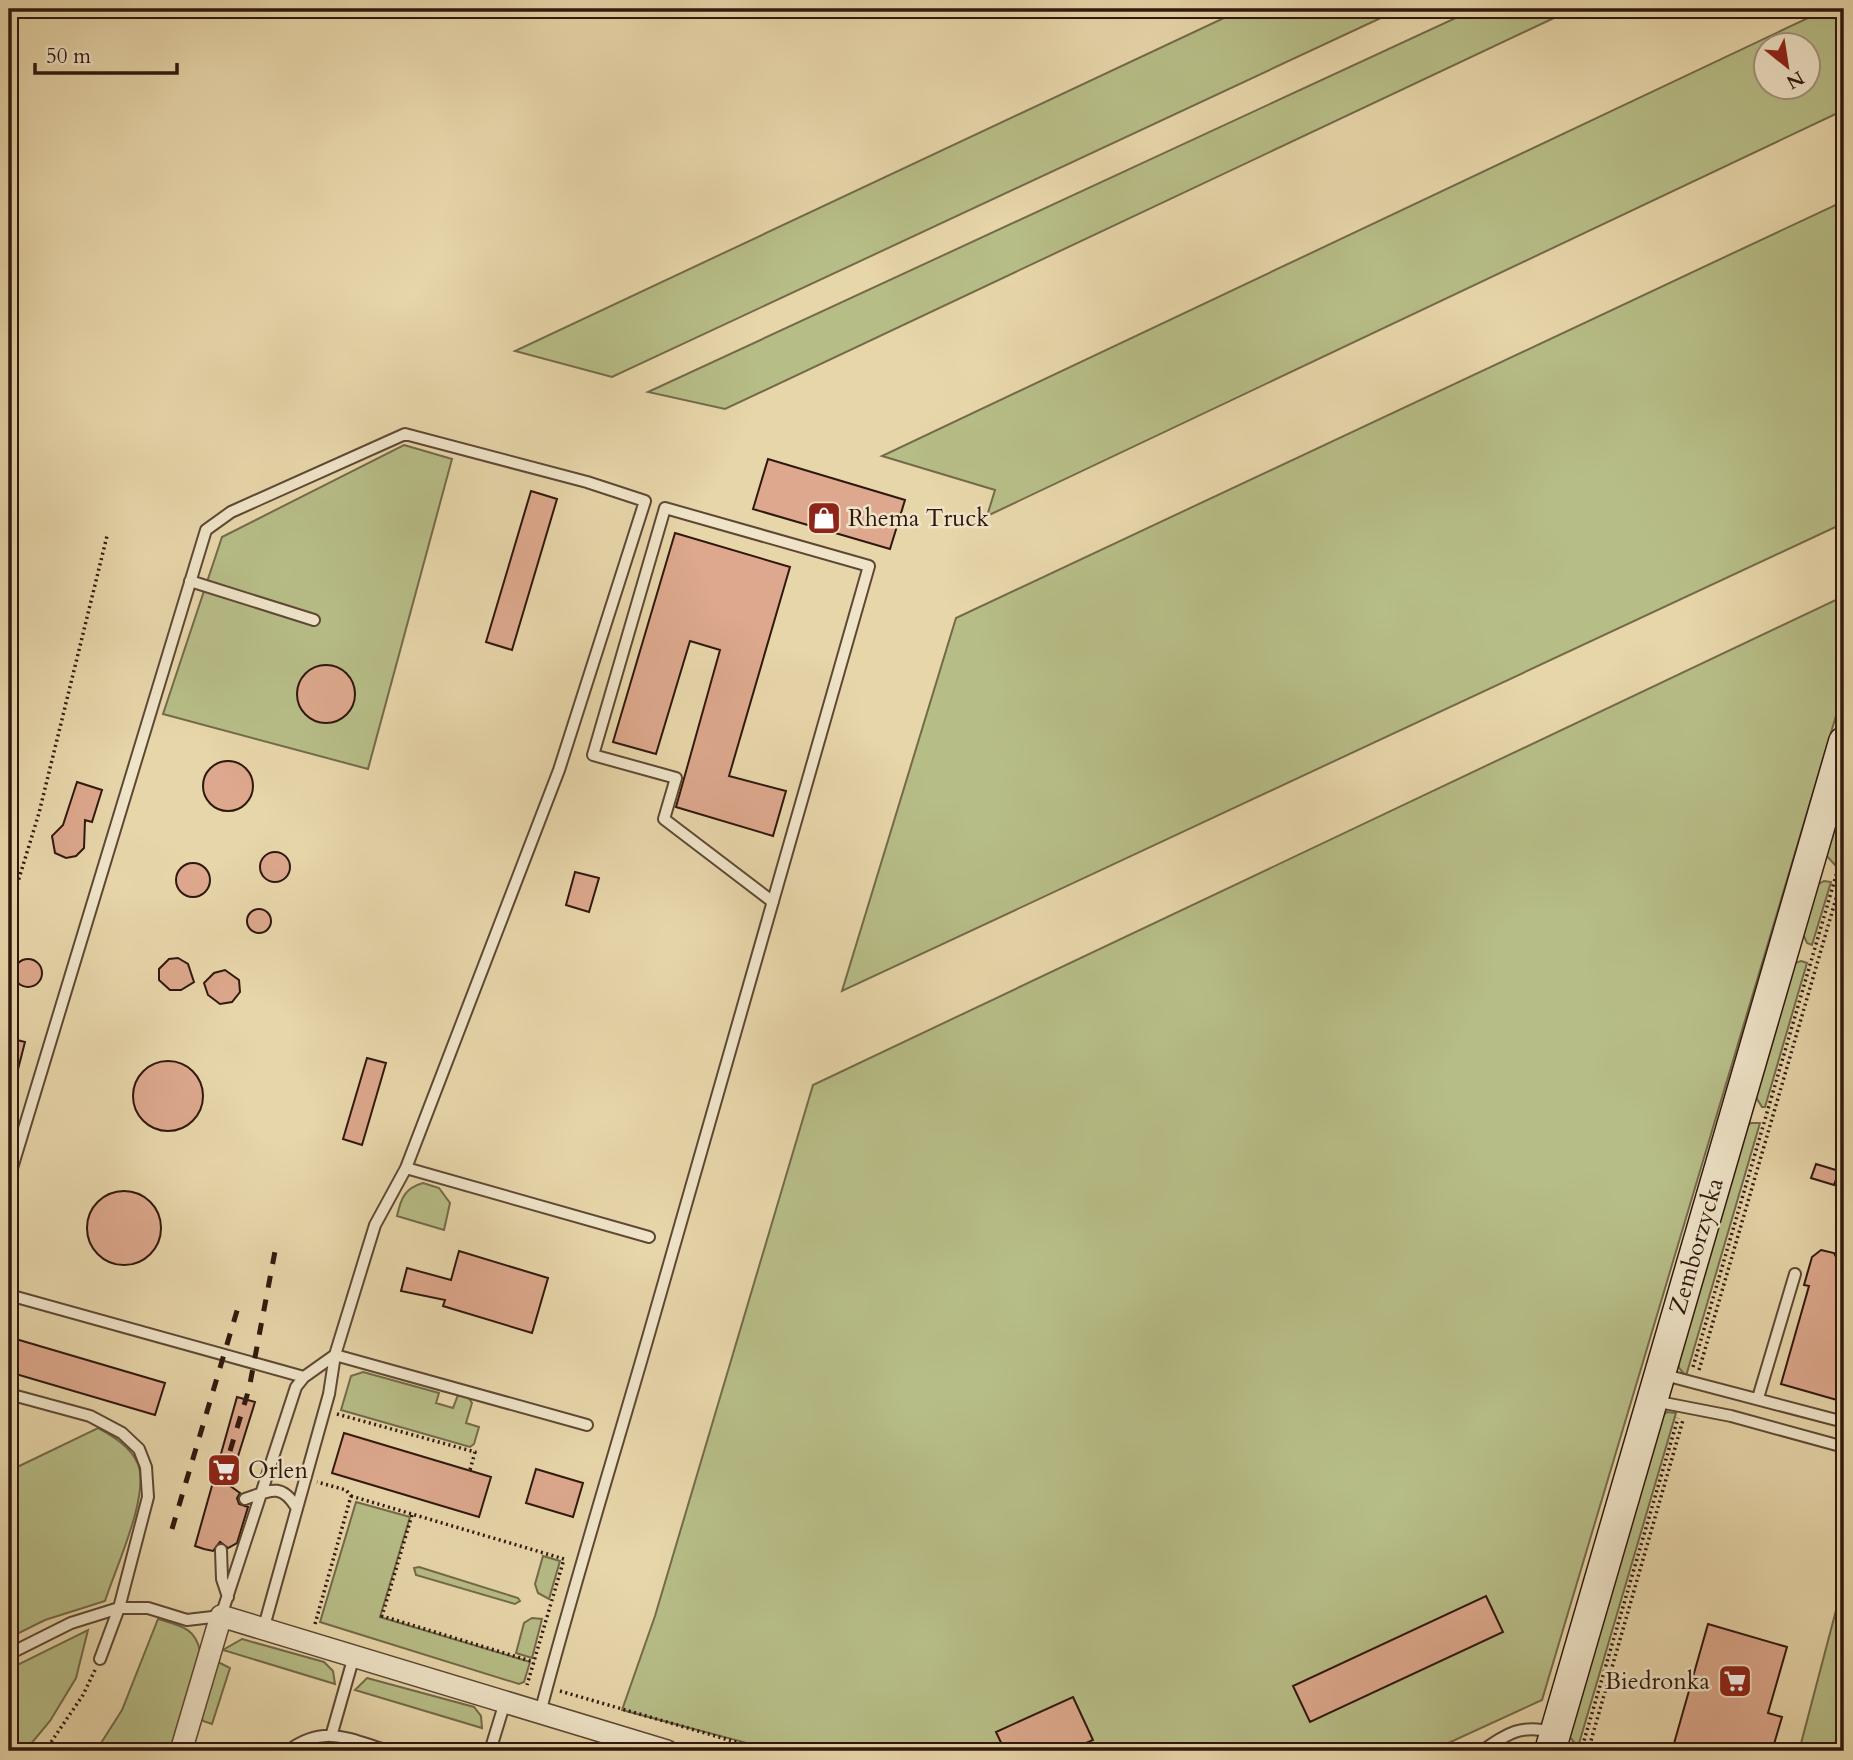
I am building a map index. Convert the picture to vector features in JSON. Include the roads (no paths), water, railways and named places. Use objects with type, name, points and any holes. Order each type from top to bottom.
[{"type":"street","name":"Zemborzycka","points":[[1552,1742],[1655,1387],[1837,794],[1844,742]]},
{"type":"street","points":[[181,1751],[224,1607],[263,1630],[354,1656],[512,1694],[540,1713],[667,1751]]},
{"type":"lane","points":[[9,1178],[206,530],[231,512],[405,434],[587,482],[645,501],[559,770],[406,1168],[375,1225],[335,1355],[329,1394],[263,1630]]},
{"type":"lane","points":[[540,1713],[547,1686],[773,902],[869,566],[665,508],[593,755],[676,778],[664,819],[773,902]]},
{"type":"lane","points":[[190,581],[314,620]]},
{"type":"lane","points":[[406,1168],[649,1237]]},
{"type":"lane","points":[[1758,1398],[1796,1274]]},
{"type":"lane","points":[[9,1295],[304,1377]]},
{"type":"lane","points":[[224,1607],[264,1493],[296,1387],[304,1377],[335,1355]]},
{"type":"lane","points":[[335,1355],[587,1425]]},
{"type":"lane","points":[[1655,1387],[1692,1381],[1844,1422]]},
{"type":"lane","points":[[1655,1387],[1684,1407],[1731,1416],[1844,1447]]},
{"type":"lane","points":[[9,1394],[90,1416],[122,1433],[139,1449],[146,1467],[148,1497],[119,1608],[100,1659]]},
{"type":"lane","points":[[245,1499],[277,1490],[288,1494],[296,1507]]},
{"type":"lane","points":[[221,1550],[224,1607]]},
{"type":"lane","points":[[9,1654],[71,1623],[119,1608],[148,1608],[187,1620],[224,1607]]},
{"type":"lane","points":[[332,1733],[354,1656]]},
{"type":"lane","points":[[490,1751],[512,1694]]},
{"type":"lane","points":[[1482,1751],[1504,1735],[1528,1727],[1552,1742]]},
{"type":"lane","points":[[288,1751],[312,1738],[332,1733],[388,1751]]},
{"type":"railway","points":[[230,1451],[249,1389],[276,1246]]},
{"type":"railway","points":[[172,1529],[239,1304]]},
{"type":"place","name":"Rhema Truck","points":[[824,518]]},
{"type":"place","name":"Orlen","points":[[224,1470]]},
{"type":"place","name":"Biedronka","points":[[1735,1681]]}]
